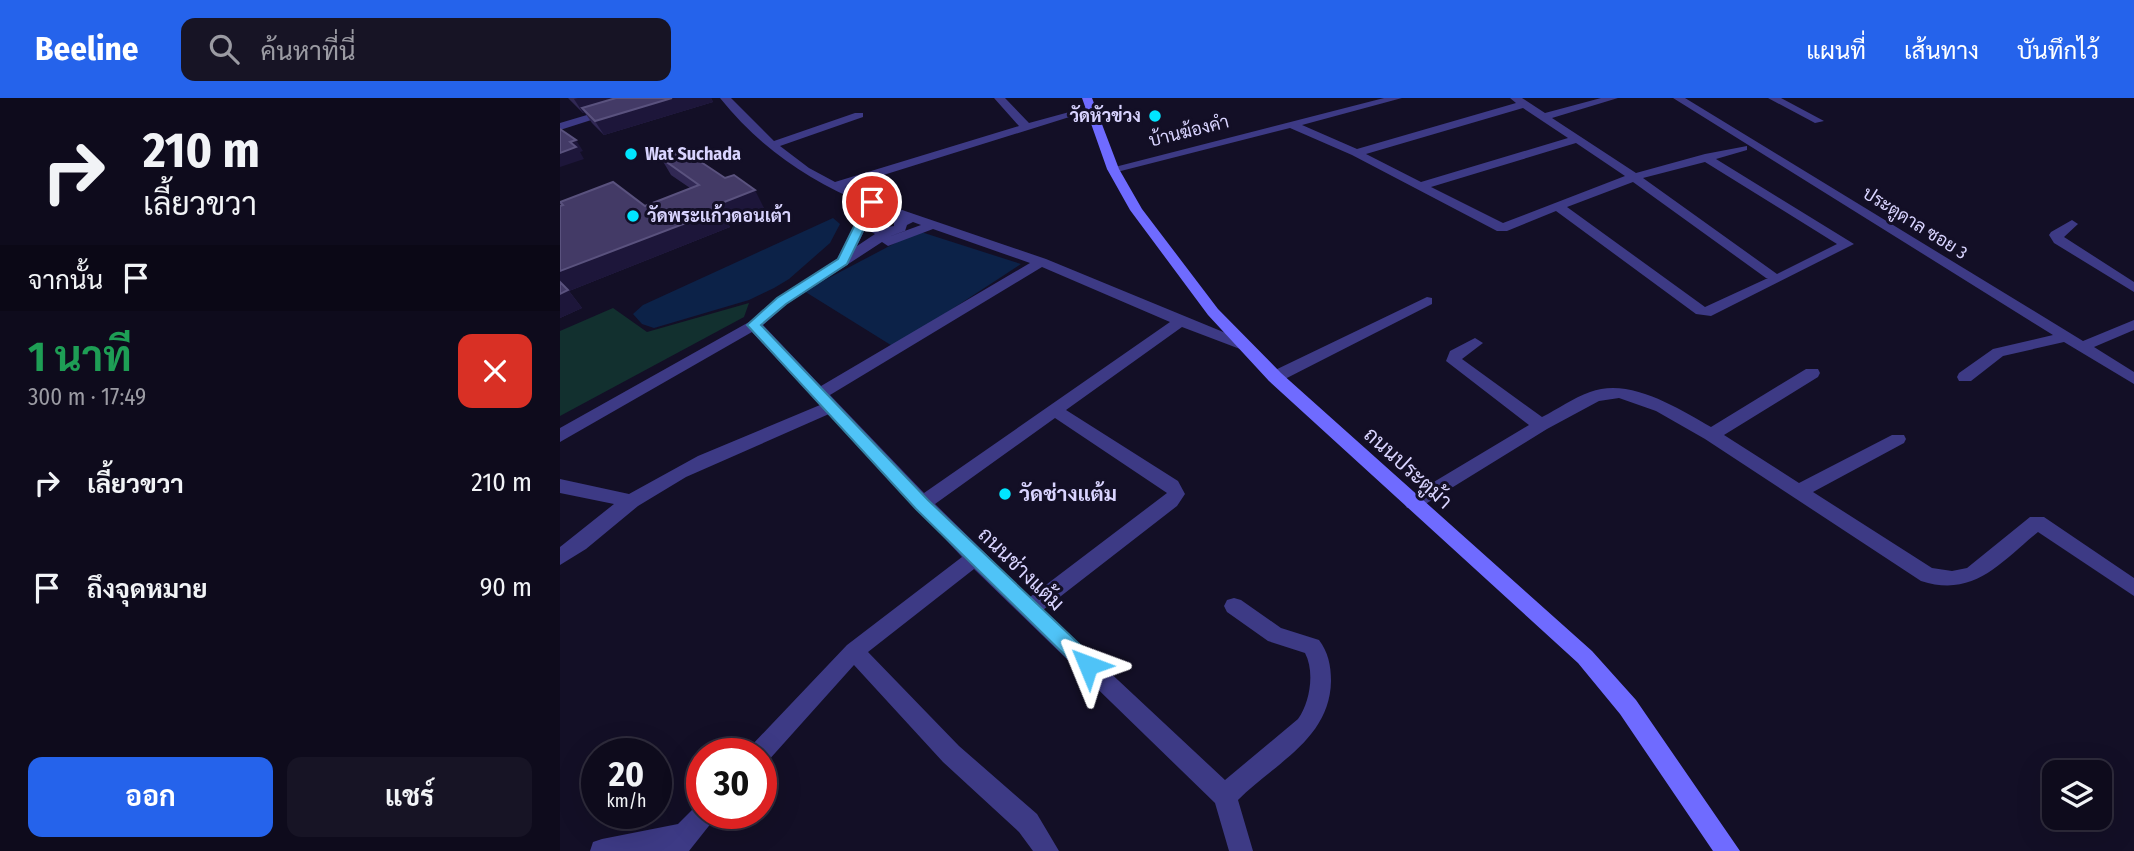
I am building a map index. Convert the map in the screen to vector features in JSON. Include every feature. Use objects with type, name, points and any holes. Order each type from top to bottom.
[{"type":"main road","name":"ถนนประตูม้า","points":[[1089,102],[1113,169],[1136,211],[1213,312],[1275,377],[1585,657],[1628,707],[1728,851]]},
{"type":"street","points":[[560,127],[655,98]]},
{"type":"street","points":[[726,98],[772,145],[835,186],[872,202],[1041,262],[1178,322],[1245,346]]},
{"type":"street","points":[[999,98],[1025,125]]},
{"type":"street","name":"บ้านฆ้องคำ","points":[[1113,169],[1397,98]]},
{"type":"street","points":[[1544,117],[1613,98]]},
{"type":"street","name":"ประตูดาล ซอย 3","points":[[1678,98],[2134,379]]},
{"type":"street","points":[[1773,98],[1819,121]]},
{"type":"street","points":[[1356,153],[1520,101],[1634,177],[1771,275]]},
{"type":"street","points":[[835,186],[1089,102]]},
{"type":"street","points":[[772,145],[859,115]]},
{"type":"street","points":[[1290,124],[1356,153],[1502,228],[1634,177],[1743,148]]},
{"type":"street","points":[[1420,186],[1578,139]]},
{"type":"street","points":[[1558,207],[1701,311],[1712,312],[1847,244],[1705,158]]},
{"type":"street","points":[[872,202],[888,225]]},
{"type":"street","points":[[843,261],[872,202]]},
{"type":"street","points":[[560,436],[754,325],[782,301],[843,261],[888,225],[935,223]]},
{"type":"street","points":[[843,261],[935,223]]},
{"type":"street","points":[[2072,224],[2056,235],[2059,240],[2134,288]]},
{"type":"street","points":[[560,557],[584,542],[631,501],[701,461],[825,400],[1041,262]]},
{"type":"street","points":[[1275,377],[1427,301]]},
{"type":"street","points":[[922,504],[1178,322]]},
{"type":"street","points":[[2082,347],[2134,324]]},
{"type":"street","name":"ถนนช่างแต้ม","points":[[754,325],[975,558],[1225,796],[1241,851]]},
{"type":"street","points":[[1965,377],[1998,352],[2067,337]]},
{"type":"street","points":[[1475,342],[1455,354],[1454,361],[1541,425]]},
{"type":"street","points":[[1711,435],[1812,373]]},
{"type":"street","points":[[1413,503],[1541,425],[1595,396],[1620,393],[1662,407],[1711,435],[1928,575],[1952,579],[1972,575],[2037,522],[2134,588]]},
{"type":"street","points":[[1030,609],[1171,501],[1176,494],[1172,486],[1055,410]]},
{"type":"street","points":[[1800,491],[1898,439]]},
{"type":"street","points":[[560,485],[631,501]]},
{"type":"street","points":[[774,738],[854,651],[975,558]]},
{"type":"street","points":[[1225,796],[1250,772],[1297,737],[1309,725],[1320,702],[1319,660],[1312,646],[1275,635],[1234,606]]},
{"type":"street","points":[[854,651],[951,754],[1028,823],[1047,851]]},
{"type":"street","points":[[602,851],[680,843],[692,829]]},
{"type":"green space","points":[[749,303],[744,317],[560,416],[560,331],[613,308],[647,332]]},
{"type":"water","points":[[833,218],[840,224],[830,243],[789,279],[749,300],[654,328],[642,324],[633,314],[643,305]]},
{"type":"water","points":[[918,231],[1021,264],[894,347],[804,291]]},
{"type":"building","points":[[616,98],[672,98],[595,121],[582,108]]},
{"type":"building","points":[[560,129],[576,140],[570,142],[576,147],[560,153]]},
{"type":"building","points":[[683,150],[725,178],[734,175],[755,190],[714,206],[720,210],[560,271],[560,206],[563,205],[560,202],[613,182],[645,206],[699,185],[661,158]]},
{"type":"building","points":[[560,282],[568,290],[560,294]]},
{"type":"place","name":"วัดหัวข่วง","points":[[1155,116]]},
{"type":"place","name":"Wat Suchada","points":[[631,154]]},
{"type":"place","name":"วัดพระแก้วดอนเต้า","points":[[633,216]]},
{"type":"place","name":"วัดช่างแต้ม","points":[[1005,494]]},
{"type":"route","points":[[872,202],[843,261],[782,301],[754,325],[975,558],[1088,665]]}]
